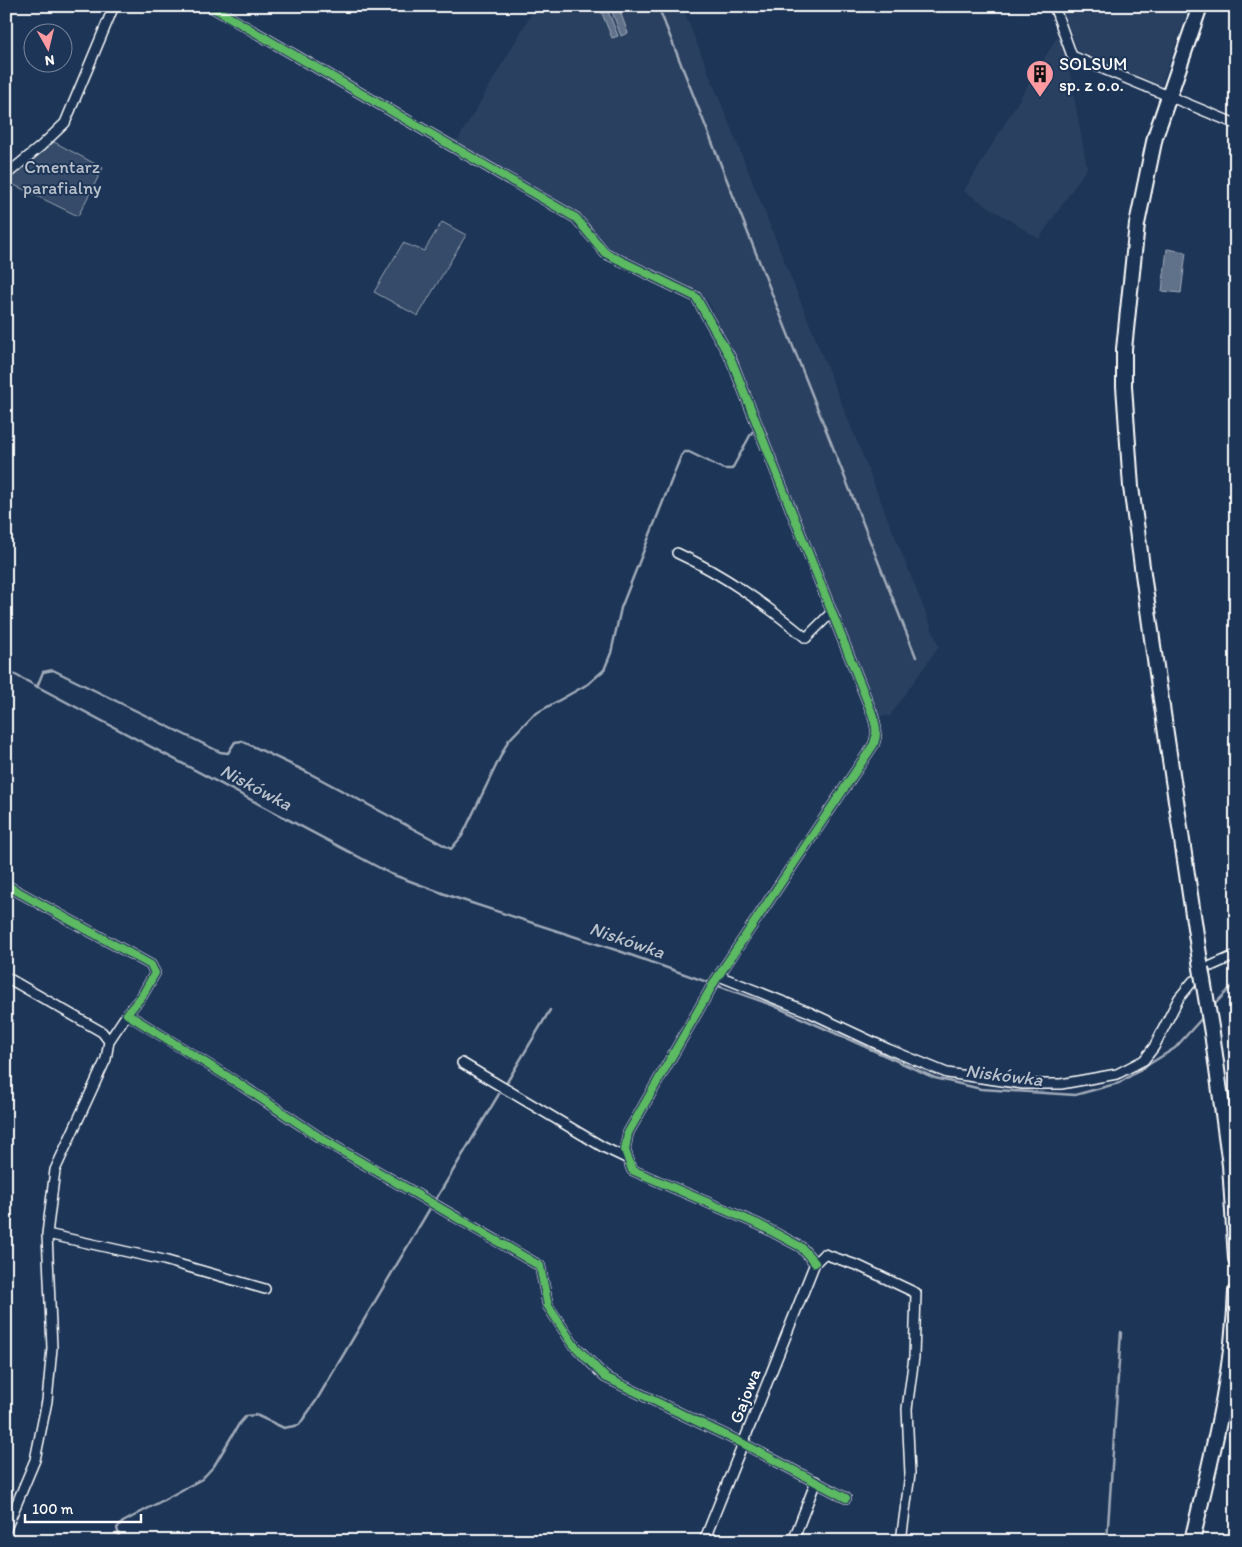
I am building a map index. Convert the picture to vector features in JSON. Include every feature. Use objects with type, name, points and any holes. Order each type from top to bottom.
[{"type":"main road","points":[[1200,6],[1155,137],[1137,224],[1124,349],[1124,386],[1131,487],[1154,653],[1206,967],[1212,1033],[1230,1165],[1236,1259]]},
{"type":"main road","points":[[1192,1541],[1225,1398],[1233,1341],[1236,1291]]},
{"type":"street","points":[[6,175],[65,123],[114,6]]},
{"type":"street","points":[[210,6],[222,9],[576,218],[605,253],[696,297],[731,359],[872,714],[876,726],[876,738],[874,744],[717,978],[628,1133],[625,1150],[632,1170],[760,1225],[801,1247],[815,1264],[824,1254],[859,1266],[916,1293],[914,1357],[906,1409],[910,1474],[901,1541]]},
{"type":"street","points":[[1054,6],[1072,56],[1236,124]]},
{"type":"street","points":[[677,553],[714,570],[769,607],[806,638],[832,612]]},
{"type":"street","points":[[6,885],[151,965],[155,973],[142,996],[108,1041],[106,1059],[55,1170],[46,1234],[52,1348],[47,1401],[35,1460],[6,1529]]},
{"type":"street","points":[[1206,967],[1236,955]]},
{"type":"street","points":[[6,977],[95,1028],[108,1041]]},
{"type":"street","points":[[717,978],[809,1012],[888,1049],[947,1073],[1023,1084],[1061,1084],[1116,1074],[1144,1060],[1154,1047],[1179,998],[1193,981]]},
{"type":"street","points":[[127,1014],[241,1085],[325,1141],[540,1266],[548,1306],[573,1344],[605,1378],[744,1444],[846,1498]]},
{"type":"street","points":[[462,1063],[603,1147],[628,1159]]},
{"type":"street","points":[[46,1234],[164,1260],[265,1289]]},
{"type":"street","name":"Gajowa","points":[[704,1541],[815,1264]]},
{"type":"street","points":[[793,1541],[816,1481]]},
{"type":"shaded area","points":[[536,6],[682,6],[939,646],[890,716],[879,716],[761,421],[754,397],[708,301],[698,291],[612,252],[603,246],[580,218],[446,139],[458,140]]},
{"type":"shaded area","points":[[599,6],[606,6],[618,36],[612,38]]},
{"type":"shaded area","points":[[610,6],[618,6],[628,33],[621,36]]},
{"type":"shaded area","points":[[1060,6],[1189,6],[1161,86],[1078,51]]},
{"type":"shaded area","points":[[1062,29],[1087,168],[1039,239],[964,191]]},
{"type":"shaded area","points":[[1167,249],[1186,252],[1181,293],[1162,291]]},
{"type":"green space","name":"Cmentarz parafialny","points":[[54,142],[103,168],[78,216],[6,181],[6,178]]},
{"type":"green space","points":[[442,222],[466,235],[418,316],[374,292],[403,243],[424,251]]},
{"type":"waterway","points":[[658,6],[916,657]]},
{"type":"waterway","points":[[37,687],[43,672],[53,670],[220,752],[228,753],[235,742],[242,741],[307,772],[451,849],[462,836],[508,741],[533,715],[588,684],[604,670],[611,653],[621,608],[681,456],[684,452],[689,452],[724,469],[732,469],[752,432]]},
{"type":"waterway","name":"Niskówka","points":[[6,670],[391,874],[453,897],[622,952],[772,1005],[935,1078],[981,1089],[1075,1095],[1119,1083],[1175,1048],[1204,1016]]},
{"type":"waterway","name":"Niskówka","points":[[1213,1006],[1236,982]]},
{"type":"waterway","points":[[507,1082],[550,1010]]},
{"type":"waterway","points":[[436,1199],[499,1094]]},
{"type":"waterway","points":[[120,1541],[117,1528],[123,1522],[202,1479],[214,1466],[239,1424],[246,1416],[256,1415],[284,1428],[299,1425],[316,1401],[429,1210]]},
{"type":"waterway","points":[[1107,1541],[1121,1332]]},
{"type":"cycle path","points":[[210,6],[576,218],[605,253],[696,297],[731,359],[872,713],[876,736],[874,744],[715,981],[628,1133],[625,1150],[632,1170],[760,1225],[801,1247],[815,1263]]},
{"type":"cycle path","points":[[6,885],[151,965],[155,973],[142,996],[127,1014],[241,1085],[325,1141],[540,1266],[548,1306],[573,1344],[605,1377],[744,1444],[846,1498]]},
{"type":"place","name":"SOLSUM sp. z o.o.","points":[[1040,98]]}]
